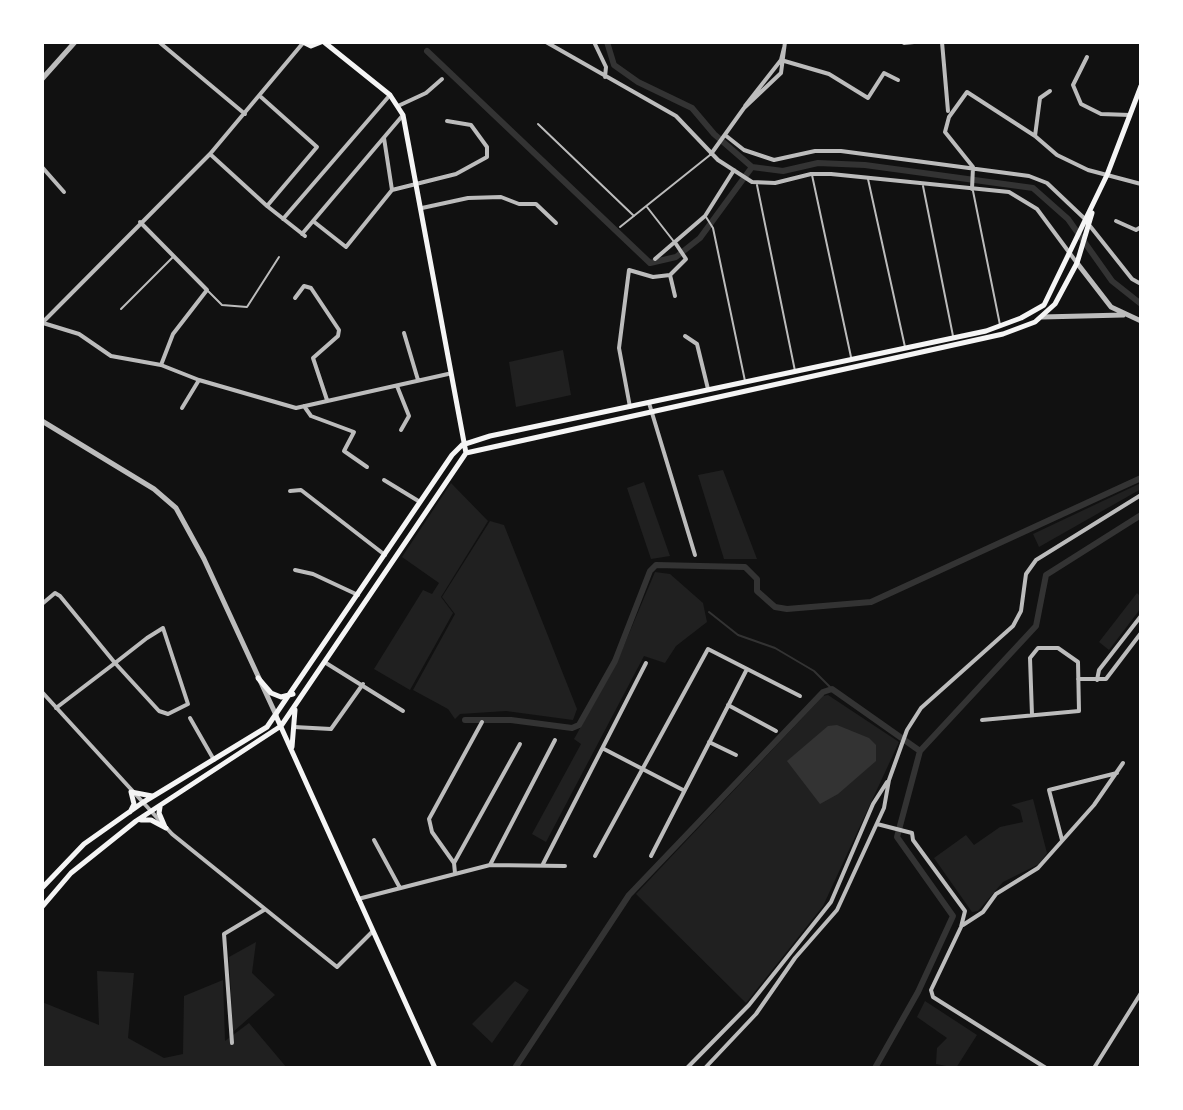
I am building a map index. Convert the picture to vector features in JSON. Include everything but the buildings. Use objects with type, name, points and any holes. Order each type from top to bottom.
[{"type":"main road","points":[[303,42],[311,46],[323,42],[390,95],[403,115],[422,208],[448,374],[466,453]]},
{"type":"main road","points":[[42,888],[84,844],[142,803],[267,727],[293,694],[420,502],[462,445],[490,436],[1000,327],[1044,305],[1107,175],[1141,86]]},
{"type":"main road","points":[[42,907],[71,873],[136,821],[281,726],[466,453],[986,340],[1042,317],[1055,304],[1077,263],[1090,228],[1092,208]]},
{"type":"main road","points":[[258,678],[271,693],[281,697],[293,694]]},
{"type":"main road","points":[[292,750],[291,727],[296,705]]},
{"type":"main road","points":[[276,716],[435,1068]]},
{"type":"main road","points":[[130,812],[134,804],[131,792],[157,794]]},
{"type":"main road","points":[[163,803],[159,813],[166,828]]},
{"type":"main road","points":[[136,821],[151,820],[166,828]]},
{"type":"street","points":[[42,79],[75,42]]},
{"type":"street","points":[[159,42],[245,114]]},
{"type":"street","points":[[303,42],[210,154],[42,323],[79,334],[111,356],[161,365],[199,380],[296,408],[448,374]]},
{"type":"street","points":[[546,42],[676,116],[711,154],[744,178],[757,183],[811,174],[1009,192],[1026,200],[1047,220],[1102,299],[1124,315],[1141,321]]},
{"type":"street","points":[[594,42],[606,67],[605,77]]},
{"type":"street","points":[[744,108],[774,82],[783,62],[785,42]]},
{"type":"street","points":[[904,43],[914,42]]},
{"type":"street","points":[[942,42],[948,111]]},
{"type":"street","points":[[1087,57],[1073,81],[1081,104],[1101,114],[1130,115]]},
{"type":"street","points":[[711,154],[783,62]]},
{"type":"street","points":[[783,62],[829,74],[869,98],[884,73],[898,80]]},
{"type":"street","points":[[398,106],[426,93],[442,79]]},
{"type":"street","points":[[1035,136],[1040,98],[1050,91]]},
{"type":"street","points":[[972,189],[973,167],[945,132],[949,117],[967,92],[1035,136],[1057,155],[1107,175],[1141,184]]},
{"type":"street","points":[[283,219],[390,95]]},
{"type":"street","points":[[260,96],[317,147],[267,206]]},
{"type":"street","points":[[210,154],[303,235],[403,115]]},
{"type":"street","points":[[313,221],[346,247],[392,190],[456,174],[487,157],[487,147],[471,125],[447,121]]},
{"type":"street","points":[[725,135],[744,150],[774,160],[815,151],[841,151],[1029,176],[1047,183],[1084,222]]},
{"type":"street","points":[[384,138],[392,190]]},
{"type":"street","points":[[42,167],[64,192]]},
{"type":"street","points":[[655,259],[677,246],[705,216],[734,170]]},
{"type":"street","points":[[422,208],[468,198],[501,197],[519,204],[536,204],[556,223]]},
{"type":"street","points":[[1116,221],[1136,230],[1141,227]]},
{"type":"street","points":[[140,222],[207,290],[173,334],[161,365]]},
{"type":"street","points":[[1090,228],[1132,279],[1141,284]]},
{"type":"street","points":[[630,407],[619,348],[629,270],[653,277],[670,275],[685,257],[677,246]]},
{"type":"street","points":[[670,275],[675,296]]},
{"type":"street","points":[[295,298],[304,286],[311,288],[339,330],[338,336],[313,358],[327,400]]},
{"type":"street","points":[[1042,317],[1124,315]]},
{"type":"street","points":[[404,333],[418,381]]},
{"type":"street","points":[[685,336],[697,344],[709,390]]},
{"type":"street","points":[[182,408],[199,380]]},
{"type":"street","points":[[397,386],[409,416],[401,430]]},
{"type":"street","points":[[649,403],[695,555]]},
{"type":"street","points":[[304,406],[307,414],[354,432],[344,451],[367,467]]},
{"type":"street","points":[[42,421],[154,489],[176,508],[204,559],[276,716]]},
{"type":"street","points":[[384,480],[420,502]]},
{"type":"street","points":[[290,491],[301,490],[385,555]]},
{"type":"street","points":[[705,1068],[756,1014],[837,910],[877,824],[907,730],[921,708],[1013,626],[1021,611],[1026,574],[1036,560],[1141,495]]},
{"type":"street","points":[[295,570],[313,574],[358,595]]},
{"type":"street","points":[[42,604],[57,593],[115,663],[159,711],[168,714],[184,708],[187,699],[163,628],[115,663],[56,708]]},
{"type":"street","points":[[1097,680],[1099,670],[1141,616]]},
{"type":"street","points":[[1078,679],[1106,679],[1141,633]]},
{"type":"street","points":[[982,720],[1079,711],[1078,662],[1058,648],[1038,648],[1030,658],[1032,715]]},
{"type":"street","points":[[595,856],[708,649],[800,696]]},
{"type":"street","points":[[1112,652],[1121,659]]},
{"type":"street","points":[[326,663],[403,711]]},
{"type":"street","points":[[543,864],[646,663]]},
{"type":"street","points":[[651,856],[747,669]]},
{"type":"street","points":[[291,727],[331,729],[363,684]]},
{"type":"street","points":[[42,692],[166,828],[337,967],[372,932]]},
{"type":"street","points":[[728,705],[776,731]]},
{"type":"street","points":[[190,718],[214,760]]},
{"type":"street","points":[[455,873],[454,863],[432,832],[429,819],[482,722]]},
{"type":"street","points":[[490,865],[555,740]]},
{"type":"street","points":[[709,742],[736,755]]},
{"type":"street","points":[[454,863],[520,744]]},
{"type":"street","points":[[604,749],[683,790]]},
{"type":"street","points":[[961,927],[983,912],[996,894],[1038,868],[1123,763]]},
{"type":"street","points":[[1062,840],[1049,790],[1117,773]]},
{"type":"street","points":[[687,1068],[749,1005],[831,902],[873,804],[889,780]]},
{"type":"street","points":[[877,824],[912,833],[913,840],[965,911],[961,927],[931,990],[933,997],[1046,1068]]},
{"type":"street","points":[[374,840],[400,888]]},
{"type":"street","points":[[358,899],[490,865],[565,866]]},
{"type":"street","points":[[232,1043],[224,934],[264,910]]},
{"type":"street","points":[[769,979],[777,986]]},
{"type":"street","points":[[1094,1068],[1141,993]]},
{"type":"lane","points":[[538,124],[634,216]]},
{"type":"lane","points":[[620,227],[711,154]]},
{"type":"lane","points":[[811,174],[851,358]]},
{"type":"lane","points":[[868,177],[905,347]]},
{"type":"lane","points":[[757,183],[795,372]]},
{"type":"lane","points":[[923,184],[953,337]]},
{"type":"lane","points":[[972,189],[1000,327]]},
{"type":"lane","points":[[646,206],[677,246]]},
{"type":"lane","points":[[705,216],[713,228],[745,382]]},
{"type":"lane","points":[[121,309],[174,256]]},
{"type":"lane","points":[[207,290],[222,305],[247,307],[279,257]]},
{"type":"shaded area","points":[[563,350],[571,395],[516,407],[509,362]]},
{"type":"shaded area","points":[[723,470],[757,559],[724,559],[698,475]]},
{"type":"shaded area","points":[[644,482],[670,556],[651,559],[627,488]]},
{"type":"shaded area","points":[[451,483],[488,521],[441,597],[453,613],[410,690],[374,669],[423,590],[432,594],[439,583],[402,557]]},
{"type":"shaded area","points":[[1141,483],[1141,489],[1039,547],[1033,534]]},
{"type":"shaded area","points":[[490,521],[504,525],[577,709],[573,720],[506,711],[460,714],[455,719],[448,709],[413,690],[455,614],[442,597]]},
{"type":"shaded area","points":[[655,572],[670,574],[703,603],[707,622],[676,646],[665,663],[644,656],[546,842],[532,834],[581,744],[574,739],[617,662]]},
{"type":"shaded area","points":[[1137,593],[1141,597],[1141,608],[1109,650],[1099,642]]},
{"type":"shaded area","points":[[828,695],[899,742],[823,906],[746,1003],[636,894],[823,696]]},
{"type":"shaded area","points":[[837,725],[869,738],[876,745],[876,761],[838,794],[820,804],[787,761],[828,726]]},
{"type":"shaded area","points":[[1033,799],[1047,853],[1039,864],[1003,882],[978,911],[972,912],[934,858],[966,835],[974,845],[1000,827],[1023,822],[1020,810],[1011,805]]},
{"type":"shaded area","points":[[256,942],[252,973],[275,995],[233,1032],[229,957]]},
{"type":"shaded area","points":[[97,971],[134,973],[128,1038],[164,1058],[183,1054],[184,996],[223,980],[225,1041],[249,1023],[287,1068],[42,1068],[42,1002],[99,1025]]},
{"type":"shaded area","points":[[515,981],[529,990],[492,1043],[472,1024]]},
{"type":"shaded area","points":[[925,1001],[977,1035],[956,1068],[936,1064],[937,1048],[947,1038],[917,1017]]},
{"type":"waterway","points":[[607,42],[614,65],[638,82],[692,108],[714,134],[752,167],[783,171],[818,163],[865,165],[1033,188],[1068,219],[1112,281],[1141,304]]},
{"type":"waterway","points":[[427,51],[650,263],[676,257],[700,238],[752,167]]},
{"type":"waterway","points":[[465,720],[511,720],[572,728],[579,725],[615,661],[650,571],[656,565],[745,567],[757,579],[757,591],[775,607],[787,609],[871,602],[1141,478]]},
{"type":"waterway","points":[[875,1068],[918,992],[953,916],[897,837],[920,751],[1036,626],[1046,575],[1141,515]]},
{"type":"waterway","points":[[709,612],[738,635],[775,648],[814,671],[833,690]]},
{"type":"waterway","points":[[515,1068],[629,895],[823,692],[832,689],[920,751]]}]
